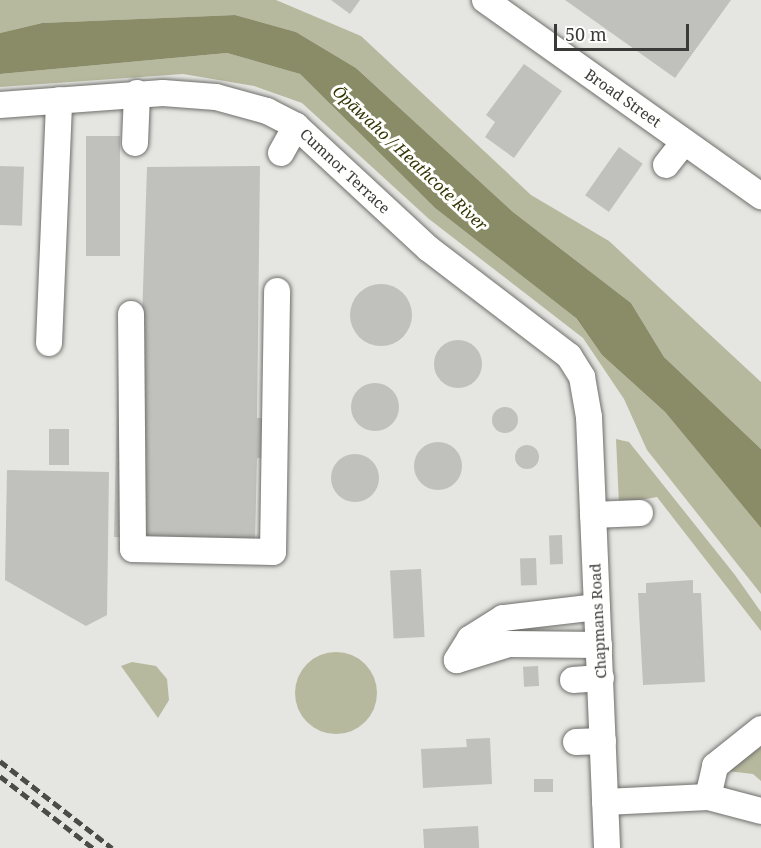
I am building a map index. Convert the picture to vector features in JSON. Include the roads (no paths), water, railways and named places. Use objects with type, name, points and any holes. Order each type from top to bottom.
[{"type":"street","name":"Broad Street","points":[[485,0],[761,196]]},
{"type":"street","points":[[135,143],[137,93]]},
{"type":"street","name":"Cumnor Terrace","points":[[0,105],[137,93],[216,97],[267,111],[296,126],[429,249],[569,356],[586,394]]},
{"type":"street","points":[[49,343],[59,100]]},
{"type":"street","points":[[280,153],[296,126]]},
{"type":"street","points":[[666,165],[684,142]]},
{"type":"street","points":[[131,314],[133,549],[273,552],[278,291]]},
{"type":"street","name":"Chapmans Road","points":[[586,394],[601,678],[607,848]]},
{"type":"street","points":[[593,515],[640,513]]},
{"type":"street","points":[[597,607],[503,618],[470,639],[458,660],[508,644],[599,645]]},
{"type":"street","points":[[573,680],[601,678]]},
{"type":"street","points":[[708,796],[715,766],[761,729]]},
{"type":"street","points":[[576,742],[603,741]]},
{"type":"street","points":[[605,802],[708,796],[761,811]]},
{"type":"water","name":"Ōpāwaho / Heathcote River","points":[[235,15],[296,32],[356,68],[513,212],[631,303],[664,357],[761,449],[761,528],[665,412],[602,355],[576,318],[435,208],[300,74],[227,53],[0,74],[0,33],[42,23]]},
{"type":"railway","points":[[0,761],[112,848]]},
{"type":"railway","points":[[0,776],[93,848]]}]
